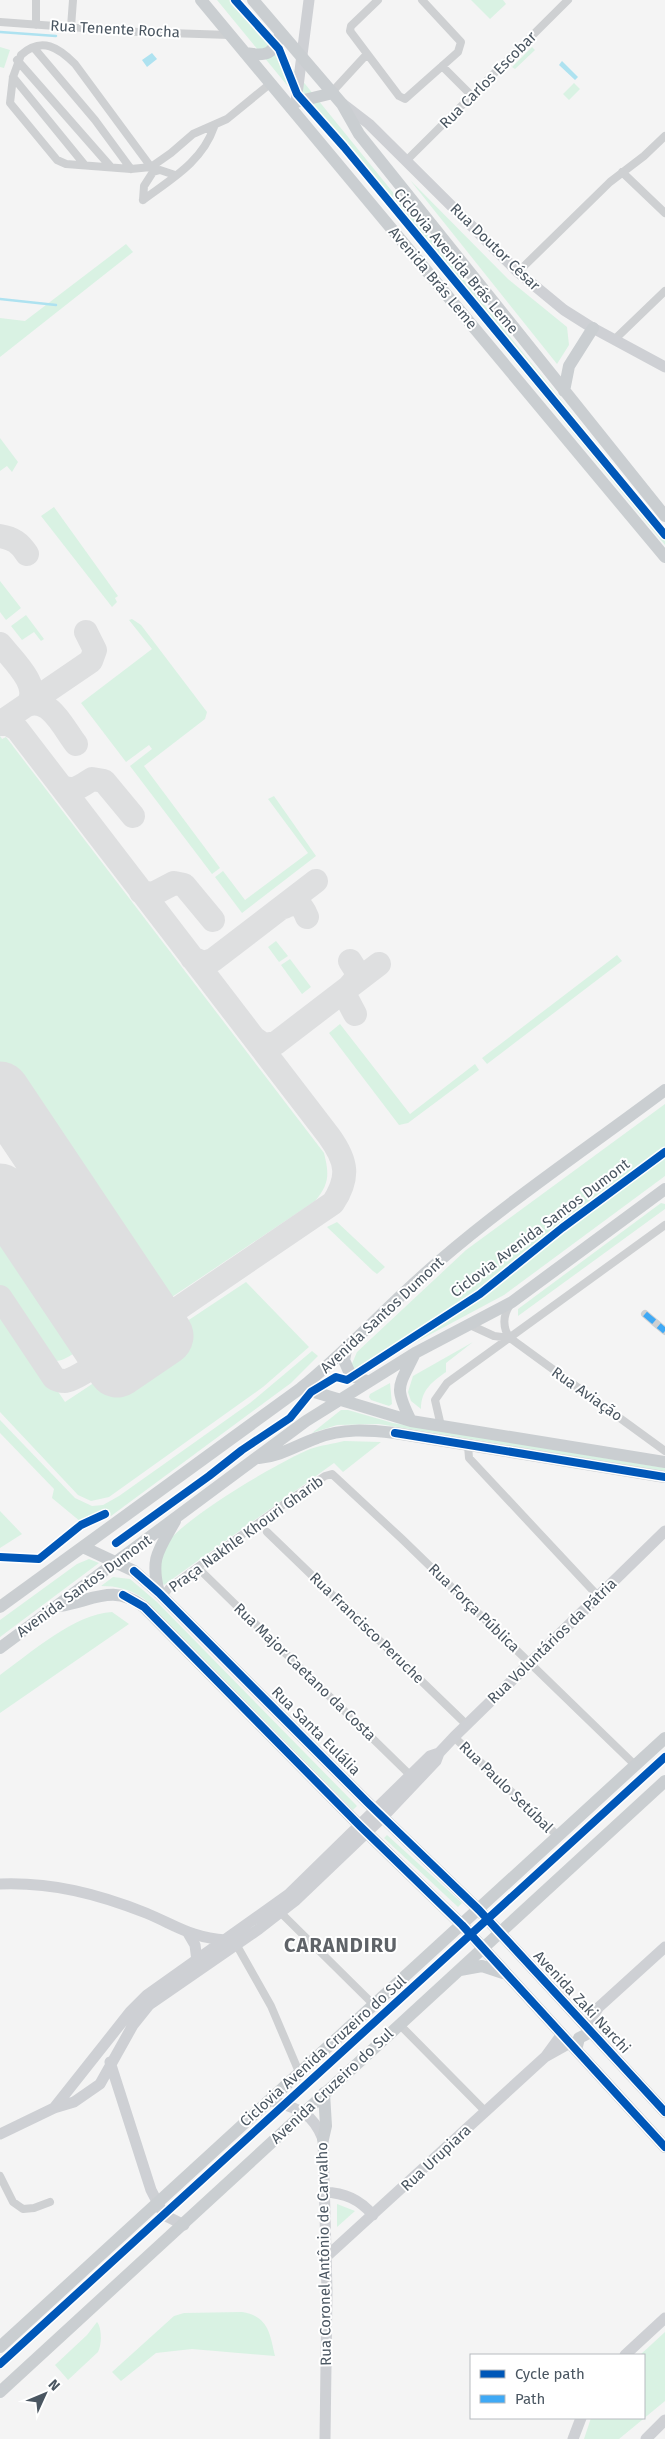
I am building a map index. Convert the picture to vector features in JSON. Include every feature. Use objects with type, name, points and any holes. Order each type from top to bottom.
[{"type":"main road","name":"Avenida Brás Leme","points":[[201,0],[270,83],[294,105],[665,557]]},
{"type":"main road","name":"Avenida Brás Leme","points":[[252,0],[342,104],[355,129],[665,516]]},
{"type":"main road","points":[[245,52],[257,55],[268,53],[276,46],[281,33]]},
{"type":"main road","points":[[294,105],[332,93]]},
{"type":"main road","points":[[564,392],[569,366],[593,328]]},
{"type":"main road","name":"Avenida Santos Dumont","points":[[0,1607],[301,1388],[346,1350],[404,1292],[469,1236],[665,1090]]},
{"type":"main road","name":"Avenida Santos Dumont","points":[[0,1648],[338,1399],[415,1353],[512,1302],[665,1189]]},
{"type":"main road","points":[[346,1350],[344,1360],[351,1376],[367,1381]]},
{"type":"main road","points":[[411,1421],[399,1394],[399,1386],[415,1353]]},
{"type":"main road","points":[[301,1388],[411,1421],[665,1462]]},
{"type":"main road","points":[[256,1458],[270,1457],[318,1437],[348,1430],[395,1433],[665,1477]]},
{"type":"main road","points":[[161,1594],[154,1574],[155,1560],[177,1517]]},
{"type":"main road","name":"Rua Santa Eulália","points":[[84,1546],[134,1571],[161,1594],[379,1814],[478,1910]]},
{"type":"main road","points":[[59,1606],[112,1594],[123,1595],[137,1602],[363,1829],[462,1925],[665,2147]]},
{"type":"main road","name":"Avenida Cruzeiro do Sul","points":[[0,2347],[665,1738]]},
{"type":"main road","name":"Avenida Cruzeiro do Sul","points":[[0,2392],[184,2225],[457,1970],[663,1787]]},
{"type":"main road","name":"Avenida Zaki Narchi","points":[[478,1910],[665,2112]]},
{"type":"main road","points":[[457,1970],[482,1966],[495,1969],[512,1980]]},
{"type":"main road","points":[[571,2017],[582,2022],[579,2038],[566,2038],[561,2026],[567,2023],[571,2017]]},
{"type":"main road","points":[[323,2139],[326,2126],[324,2093]]},
{"type":"street","points":[[36,0],[36,25]]},
{"type":"street","points":[[71,27],[73,0]]},
{"type":"street","points":[[294,105],[303,58],[309,0]]},
{"type":"street","points":[[378,0],[351,26],[351,33],[402,99],[409,98],[458,52],[461,42],[422,0]]},
{"type":"street","name":"Rua Carlos Escobar","points":[[407,160],[568,0]]},
{"type":"street","name":"Rua Tenente Rocha","points":[[0,22],[230,35]]},
{"type":"street","points":[[152,169],[75,64],[60,50],[43,46],[25,51],[18,60],[13,77],[9,97],[12,108],[59,162],[131,169],[152,169],[175,175]]},
{"type":"street","points":[[34,48],[95,120],[131,169]]},
{"type":"street","points":[[332,93],[367,54]]},
{"type":"street","points":[[18,60],[110,166]]},
{"type":"street","points":[[442,66],[472,96]]},
{"type":"street","points":[[13,77],[84,164]]},
{"type":"street","points":[[214,126],[206,148],[143,200],[144,186],[152,169],[193,134],[228,119],[270,83]]},
{"type":"street","name":"Rua Doutor César","points":[[342,104],[370,124],[518,272],[564,310],[614,340],[664,364]]},
{"type":"street","points":[[518,272],[622,172],[639,160],[665,136]]},
{"type":"street","points":[[622,172],[665,213]]},
{"type":"street","points":[[614,340],[665,291]]},
{"type":"street","points":[[651,1199],[665,1199]]},
{"type":"street","points":[[441,1426],[434,1400],[438,1392],[447,1383],[665,1225]]},
{"type":"street","points":[[510,1338],[506,1334],[504,1323],[507,1309],[512,1302]]},
{"type":"street","points":[[645,1314],[665,1331]]},
{"type":"street","name":"Rua Aviação","points":[[470,1325],[494,1336],[510,1338],[665,1451]]},
{"type":"street","points":[[468,1446],[469,1458],[598,1596]]},
{"type":"street","name":"Praça Nakhle Khouri Gharib","points":[[161,1594],[302,1492],[325,1476],[332,1474]]},
{"type":"street","name":"Rua Força Pública","points":[[332,1474],[409,1545],[635,1765]]},
{"type":"street","name":"Rua Voluntários da Pátria","points":[[0,2134],[54,2108],[74,2102],[100,2084],[133,2025],[149,2006],[231,1942],[292,1898],[326,1867],[363,1829],[436,1761],[440,1752],[454,1737],[665,1530]]},
{"type":"street","name":"Rua Francisco Peruche","points":[[267,1532],[467,1724]]},
{"type":"street","name":"Rua Major Caetano da Costa","points":[[198,1568],[411,1776]]},
{"type":"street","name":"Rua Paulo Setúbal","points":[[454,1737],[558,1836]]},
{"type":"street","name":"Rua Voluntários da Pátria","points":[[379,1814],[430,1756],[440,1752]]},
{"type":"street","points":[[0,1884],[43,1885],[76,1889],[139,1911],[188,1933],[209,1939],[231,1942],[271,2006],[300,2072]]},
{"type":"street","name":"Rua Voluntários da Pátria","points":[[54,2108],[115,2034],[130,2012],[147,1995],[196,1960],[281,1913],[292,1898]]},
{"type":"street","points":[[281,1913],[374,2005]]},
{"type":"street","points":[[188,1933],[195,1945],[196,1960]]},
{"type":"street","points":[[582,2022],[664,1951]]},
{"type":"street","points":[[399,2024],[486,2112]]},
{"type":"street","points":[[115,2034],[110,2054],[111,2066],[144,2172],[157,2203],[168,2219],[184,2225]]},
{"type":"street","name":"Rua Urupiara","points":[[326,2257],[566,2038]]},
{"type":"street","points":[[100,2084],[111,2084],[119,2094]]},
{"type":"street","name":"Rua Coronel Antônio de Carvalho","points":[[269,2100],[303,2113],[317,2124],[323,2139],[326,2257],[325,2439]]},
{"type":"street","points":[[0,2176],[13,2202],[23,2210],[50,2202]]},
{"type":"street","points":[[324,2192],[335,2192],[356,2200],[373,2215]]},
{"type":"street","points":[[626,2354],[665,2318]]},
{"type":"street","points":[[573,2439],[581,2419]]},
{"type":"street","points":[[646,2439],[665,2420]]},
{"type":"green space","points":[[217,0],[237,0],[665,528],[665,545]]},
{"type":"green space","points":[[471,0],[503,0],[506,4],[490,19]]},
{"type":"green space","points":[[0,47],[10,50],[4,68],[0,67]]},
{"type":"green space","points":[[532,47],[535,50],[515,69],[512,67]]},
{"type":"green space","points":[[574,83],[580,89],[569,100],[563,94]]},
{"type":"green space","points":[[410,180],[508,279],[567,327],[569,345],[557,364]]},
{"type":"green space","points":[[126,244],[133,252],[0,357],[0,318],[25,321]]},
{"type":"green space","points":[[0,438],[18,462],[12,472],[7,466],[0,471]]},
{"type":"green space","points":[[54,507],[118,596],[115,598],[117,602],[112,607],[41,516]]},
{"type":"green space","points":[[0,581],[21,608],[6,620],[0,612]]},
{"type":"green space","points":[[26,615],[44,639],[41,641],[34,632],[22,640],[11,626]]},
{"type":"green space","points":[[132,619],[141,625],[207,712],[205,719],[144,766],[220,868],[212,874],[130,766],[152,749],[149,745],[126,762],[81,703],[152,649],[129,620]]},
{"type":"green space","points":[[0,736],[2,739],[6,737],[324,1153],[327,1167],[326,1184],[315,1201],[157,1307],[148,1308],[142,1303],[0,1091]]},
{"type":"green space","points":[[274,796],[316,856],[242,913],[215,877],[223,871],[245,900],[308,853],[268,799]]},
{"type":"green space","points":[[276,941],[288,956],[279,962],[268,947]]},
{"type":"green space","points":[[617,955],[622,961],[487,1064],[482,1058]]},
{"type":"green space","points":[[290,959],[311,987],[302,994],[281,965]]},
{"type":"green space","points":[[340,1024],[410,1114],[475,1064],[479,1070],[408,1123],[399,1125],[329,1033]]},
{"type":"green space","points":[[665,1104],[665,1176],[504,1295],[358,1373],[353,1372],[351,1366],[357,1352],[466,1250]]},
{"type":"green space","points":[[0,1194],[92,1333],[91,1341],[63,1360],[51,1361],[45,1358],[0,1291]]},
{"type":"green space","points":[[661,1203],[665,1204],[665,1209],[518,1316],[518,1309]]},
{"type":"green space","points":[[337,1222],[385,1267],[377,1274],[327,1227]]},
{"type":"green space","points":[[246,1282],[309,1347],[263,1387],[109,1497],[91,1501],[78,1495],[0,1412],[0,1305],[65,1402]]},
{"type":"green space","points":[[473,1342],[446,1363],[446,1372],[432,1383],[425,1392],[421,1409],[411,1401],[408,1392],[413,1376]]},
{"type":"green space","points":[[312,1351],[318,1356],[291,1383],[111,1516],[103,1510],[81,1522],[52,1498],[54,1489],[0,1433],[0,1420],[75,1498],[92,1506],[103,1505],[119,1496],[250,1403]]},
{"type":"green space","points":[[390,1383],[392,1404],[389,1406],[371,1400],[370,1394]]},
{"type":"green space","points":[[341,1410],[348,1410],[393,1423],[665,1468],[665,1471],[379,1424],[337,1425],[312,1433]]},
{"type":"green space","points":[[344,1441],[381,1442],[343,1472],[334,1463],[164,1585],[162,1583],[159,1556],[166,1543],[181,1528],[251,1480],[295,1456],[310,1449]]},
{"type":"green space","points":[[0,1511],[22,1534],[0,1548]]},
{"type":"green space","points":[[89,1559],[99,1563],[0,1637],[0,1620],[77,1564]]},
{"type":"green space","points":[[113,1577],[130,1579],[157,1602],[357,1806],[353,1810],[143,1598],[123,1589],[101,1586]]},
{"type":"green space","points":[[112,1612],[129,1624],[0,1713],[0,1675],[68,1627],[83,1619]]},
{"type":"green space","points":[[387,1835],[462,1903],[458,1907],[384,1838]]},
{"type":"green space","points":[[337,2204],[355,2211],[337,2227]]},
{"type":"green space","points":[[242,2312],[251,2314],[263,2322],[269,2333],[275,2356],[192,2349],[156,2353],[121,2381],[112,2372],[174,2316],[184,2313]]},
{"type":"green space","points":[[97,2322],[101,2336],[98,2352],[68,2380],[55,2365],[87,2335]]},
{"type":"green space","points":[[665,2332],[665,2401],[645,2418],[645,2354],[641,2354]]},
{"type":"green space","points":[[591,2419],[643,2419],[619,2439],[584,2439]]},
{"type":"water","points":[[152,53],[157,59],[147,67],[142,60]]},
{"type":"water","points":[[562,61],[578,77],[575,80],[559,65]]},
{"type":"waterway","points":[[0,32],[56,36]]},
{"type":"waterway","points":[[0,299],[56,305]]},
{"type":"taxiway","points":[[0,536],[16,542],[27,554]]},
{"type":"taxiway","points":[[0,723],[91,661],[95,650],[86,632]]},
{"type":"taxiway","points":[[0,644],[18,665],[29,682],[31,698],[27,705],[35,703],[49,709],[76,744]]},
{"type":"taxiway","points":[[0,724],[8,724],[17,729],[329,1136],[340,1153],[344,1169],[342,1185],[333,1203],[148,1329],[134,1328],[120,1318],[55,1224]]},
{"type":"taxiway","points":[[60,785],[73,789],[92,779],[104,781],[133,816]]},
{"type":"taxiway","points":[[192,958],[204,963],[213,960],[316,881]]},
{"type":"taxiway","points":[[141,892],[153,894],[174,883],[184,885],[213,920]]},
{"type":"taxiway","points":[[284,907],[296,904],[303,909],[307,917]]},
{"type":"taxiway","points":[[349,987],[356,979],[357,972],[350,961]]},
{"type":"taxiway","points":[[254,1038],[264,1045],[276,1043],[379,964]]},
{"type":"taxiway","points":[[339,995],[346,997],[355,1014]]},
{"type":"taxiway","points":[[0,1297],[54,1378],[62,1381],[69,1380],[83,1373],[106,1358],[114,1350],[118,1340],[118,1329],[110,1309]]},
{"type":"runway","points":[[0,1091],[164,1336],[117,1368],[0,1193]]},
{"type":"railway","points":[[0,2368],[665,1762]]},
{"type":"marked path","points":[[645,1314],[665,1331]]},
{"type":"cycle path","name":"Ciclovia Avenida Brás Leme","points":[[235,0],[279,49],[297,94],[344,147],[665,535]]},
{"type":"cycle path","name":"Ciclovia Avenida Santos Dumont","points":[[116,1543],[242,1450],[290,1418],[311,1392],[336,1377],[347,1380],[480,1294],[562,1228],[665,1152]]},
{"type":"cycle path","points":[[395,1433],[665,1477]]},
{"type":"cycle path","points":[[0,1557],[39,1559],[81,1525],[105,1514]]},
{"type":"cycle path","points":[[134,1571],[159,1593],[367,1802],[479,1910],[665,2112]]},
{"type":"cycle path","points":[[123,1595],[144,1607],[360,1826],[462,1925],[665,2147]]},
{"type":"cycle path","name":"Ciclovia Avenida Cruzeiro do Sul","points":[[0,2364],[665,1757]]},
{"type":"district","name":"CARANDIRU","points":[[341,1945]]}]
